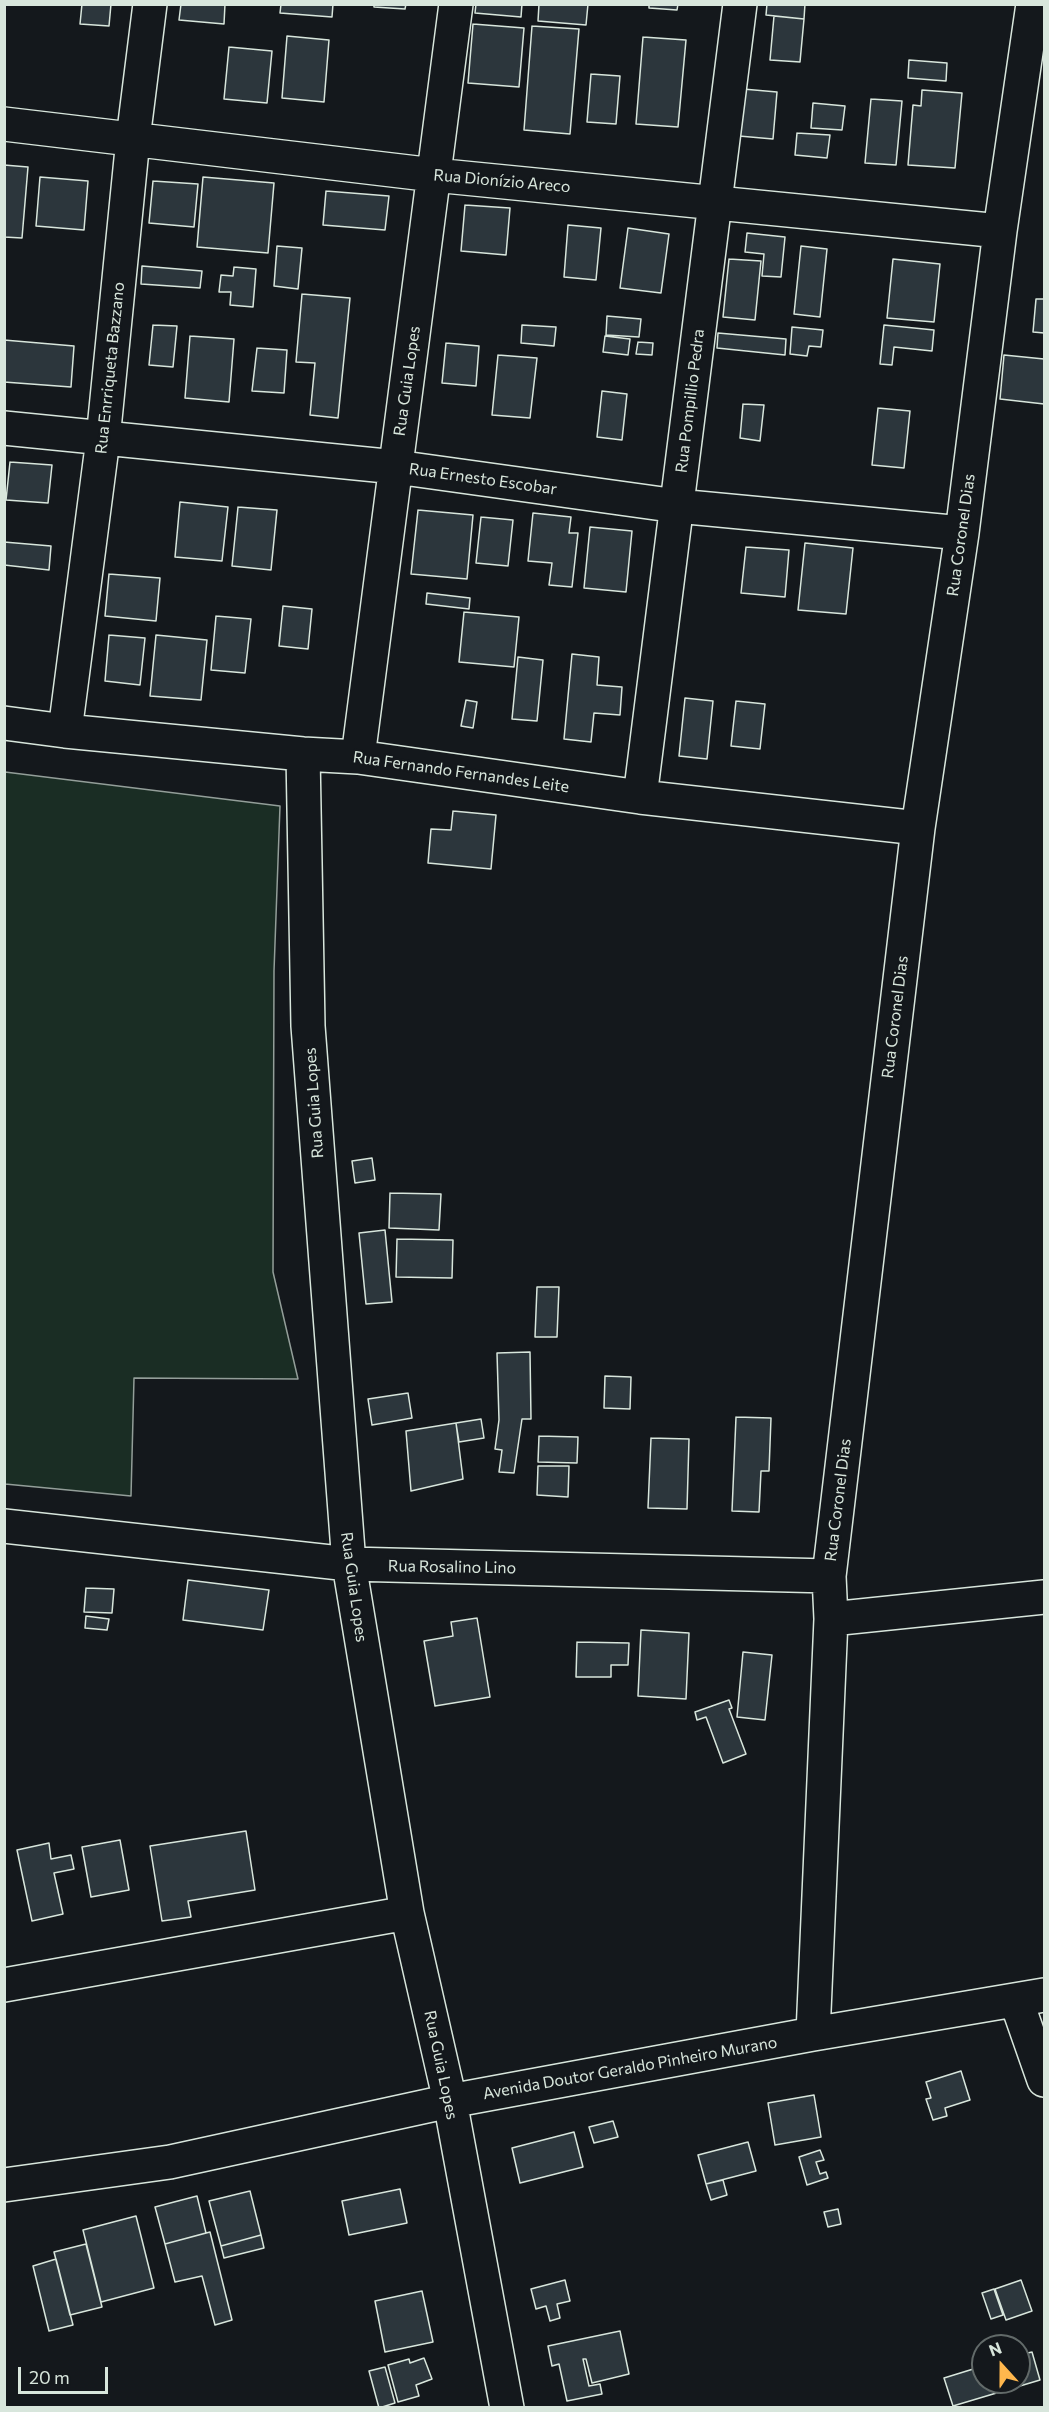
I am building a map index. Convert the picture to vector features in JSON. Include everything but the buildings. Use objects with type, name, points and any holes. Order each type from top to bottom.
[{"type":"street","name":"Rua Enrriqueta Bazzano","points":[[65,731],[103,439],[133,139],[150,4]]},
{"type":"street","name":"Rua Guia Lopes","points":[[358,757],[456,4]]},
{"type":"street","name":"Rua Pompillio Pedra","points":[[640,797],[740,4]]},
{"type":"street","name":"Rua Coronel Dias","points":[[813,2034],[831,1619],[830,1576],[918,828],[962,533],[1000,231],[1033,4]]},
{"type":"street","name":"Rua Dionízio Areco","points":[[4,124],[434,175],[1000,231]]},
{"type":"street","name":"Rua Ernesto Escobar","points":[[4,428],[396,466],[677,506],[962,533]]},
{"type":"street","name":"Rua Fernando Fernandes Leite","points":[[4,723],[303,754],[358,757],[640,797],[918,828]]},
{"type":"street","name":"Rua Guia Lopes","points":[[303,754],[308,1026],[349,1564],[407,1913],[450,2101],[507,2408]]},
{"type":"street","name":"Rua Rosalino Lino","points":[[4,1526],[349,1564],[830,1576]]},
{"type":"street","points":[[831,1619],[1044,1596]]},
{"type":"street","points":[[4,1985],[407,1913]]},
{"type":"street","points":[[1030,1997],[1044,2080]]},
{"type":"street","name":"Avenida Doutor Geraldo Pinheiro Murano","points":[[4,2185],[170,2162],[450,2101],[813,2034],[1030,1997]]},
{"type":"green space","points":[[5,772],[280,806],[274,971],[273,1272],[298,1379],[134,1378],[131,1496],[5,1484]]}]
